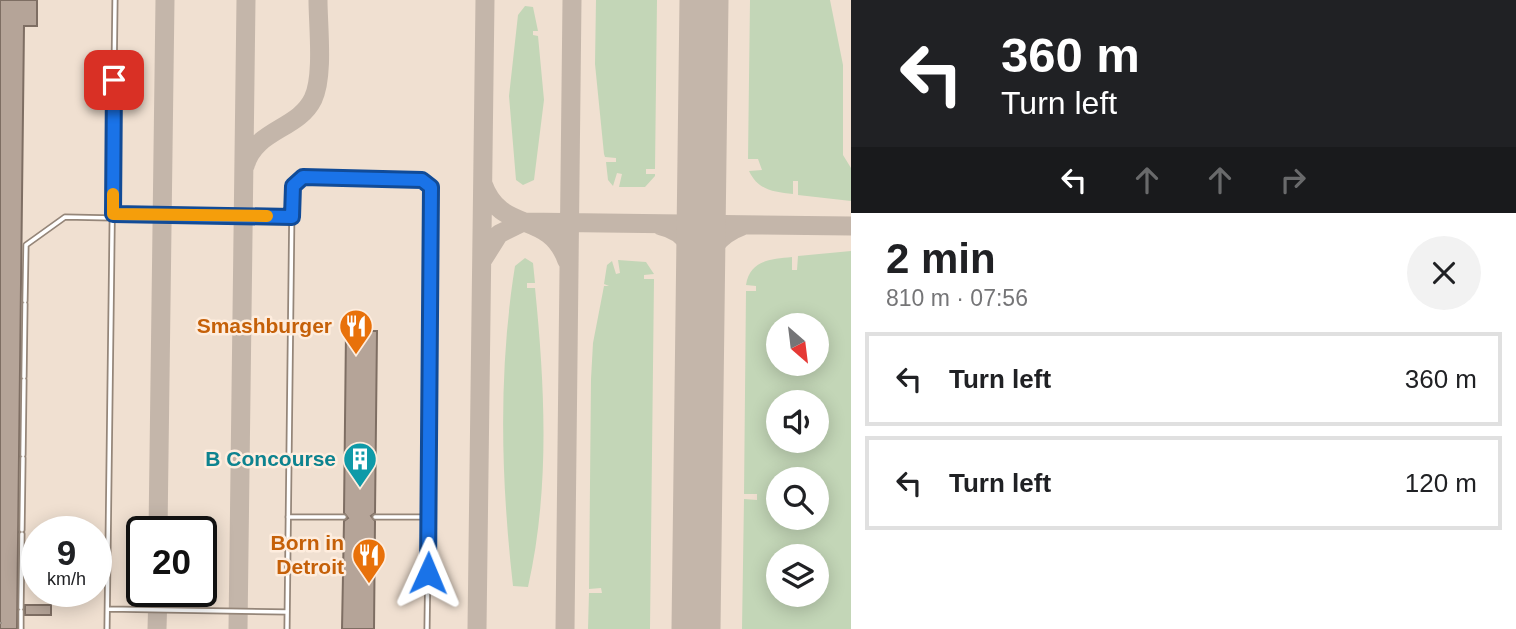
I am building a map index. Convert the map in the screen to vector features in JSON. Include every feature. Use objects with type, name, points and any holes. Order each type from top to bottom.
[{"type":"lane","points":[[107,629],[115,0]]},
{"type":"lane","points":[[287,629],[293,186],[303,177],[422,180],[431,187],[427,629]]},
{"type":"lane","points":[[21,629],[26,244],[61,219],[113,216],[292,217]]},
{"type":"lane","points":[[288,517],[344,517]]},
{"type":"lane","points":[[375,517],[429,517]]},
{"type":"lane","points":[[108,609],[287,612]]},
{"type":"green space","points":[[596,0],[657,0],[655,169],[646,169],[646,174],[655,176],[645,187],[619,187],[622,174],[617,173],[613,186],[608,180],[606,162],[616,162],[616,158],[605,157],[604,154],[595,64]]},
{"type":"green space","points":[[750,0],[830,0],[843,65],[843,155],[851,168],[851,201],[798,195],[798,181],[793,181],[793,194],[773,191],[757,182],[749,171],[762,170],[758,159],[748,159]]},
{"type":"green space","points":[[525,6],[533,7],[538,31],[533,31],[533,35],[538,36],[544,100],[534,180],[523,185],[516,180],[509,96],[518,15]]},
{"type":"green space","points":[[851,251],[851,629],[742,629],[744,499],[757,500],[757,494],[744,494],[746,291],[756,291],[756,286],[746,285],[752,270],[769,260],[792,257],[792,270],[797,270],[798,256]]},
{"type":"green space","points":[[525,258],[533,263],[535,283],[527,283],[527,288],[535,288],[544,438],[540,513],[528,587],[513,586],[503,426],[506,346],[515,266]]},
{"type":"green space","points":[[618,260],[646,262],[654,274],[644,275],[644,279],[654,279],[650,629],[588,629],[589,593],[602,593],[601,588],[589,589],[593,343],[604,286],[609,286],[604,284],[607,265],[612,261],[616,274],[620,273]]},
{"type":"building","points":[[0,0],[37,0],[37,26],[24,26],[17,629],[0,629]]},
{"type":"building","name":"B Concourse","points":[[346,331],[377,331],[375,513],[371,516],[375,521],[374,629],[342,629],[344,521],[348,518],[344,513]]},
{"type":"building","points":[[25,607],[51,607],[51,615],[25,615]]},
{"type":"taxiway","points":[[158,516],[165,0]]},
{"type":"taxiway","points":[[238,629],[246,0]]},
{"type":"taxiway","points":[[245,166],[258,144],[297,117],[313,99],[319,64],[318,0]]},
{"type":"taxiway","points":[[477,629],[485,0]]},
{"type":"taxiway","points":[[565,629],[572,0]]},
{"type":"taxiway","points":[[483,184],[491,200],[501,210],[549,234],[559,245],[567,261]]},
{"type":"taxiway","points":[[482,261],[499,234],[523,222],[851,226]]},
{"type":"taxiway","points":[[661,226],[679,234],[691,247],[700,284]]},
{"type":"taxiway","points":[[701,275],[707,258],[720,239],[742,226]]},
{"type":"taxiway","points":[[157,629],[158,607]]},
{"type":"runway","points":[[696,629],[704,0]]},
{"type":"slow traffic","points":[[113,194],[113,214],[267,216]]},
{"type":"place","name":"Smashburger","points":[[356,356]]},
{"type":"place","name":"B Concourse","points":[[360,489]]},
{"type":"place","name":"Born in Detroit","points":[[369,585]]},
{"type":"route","points":[[114,80],[113,214],[292,217],[293,186],[303,177],[422,180],[429,183],[433,191],[428,573]]}]
